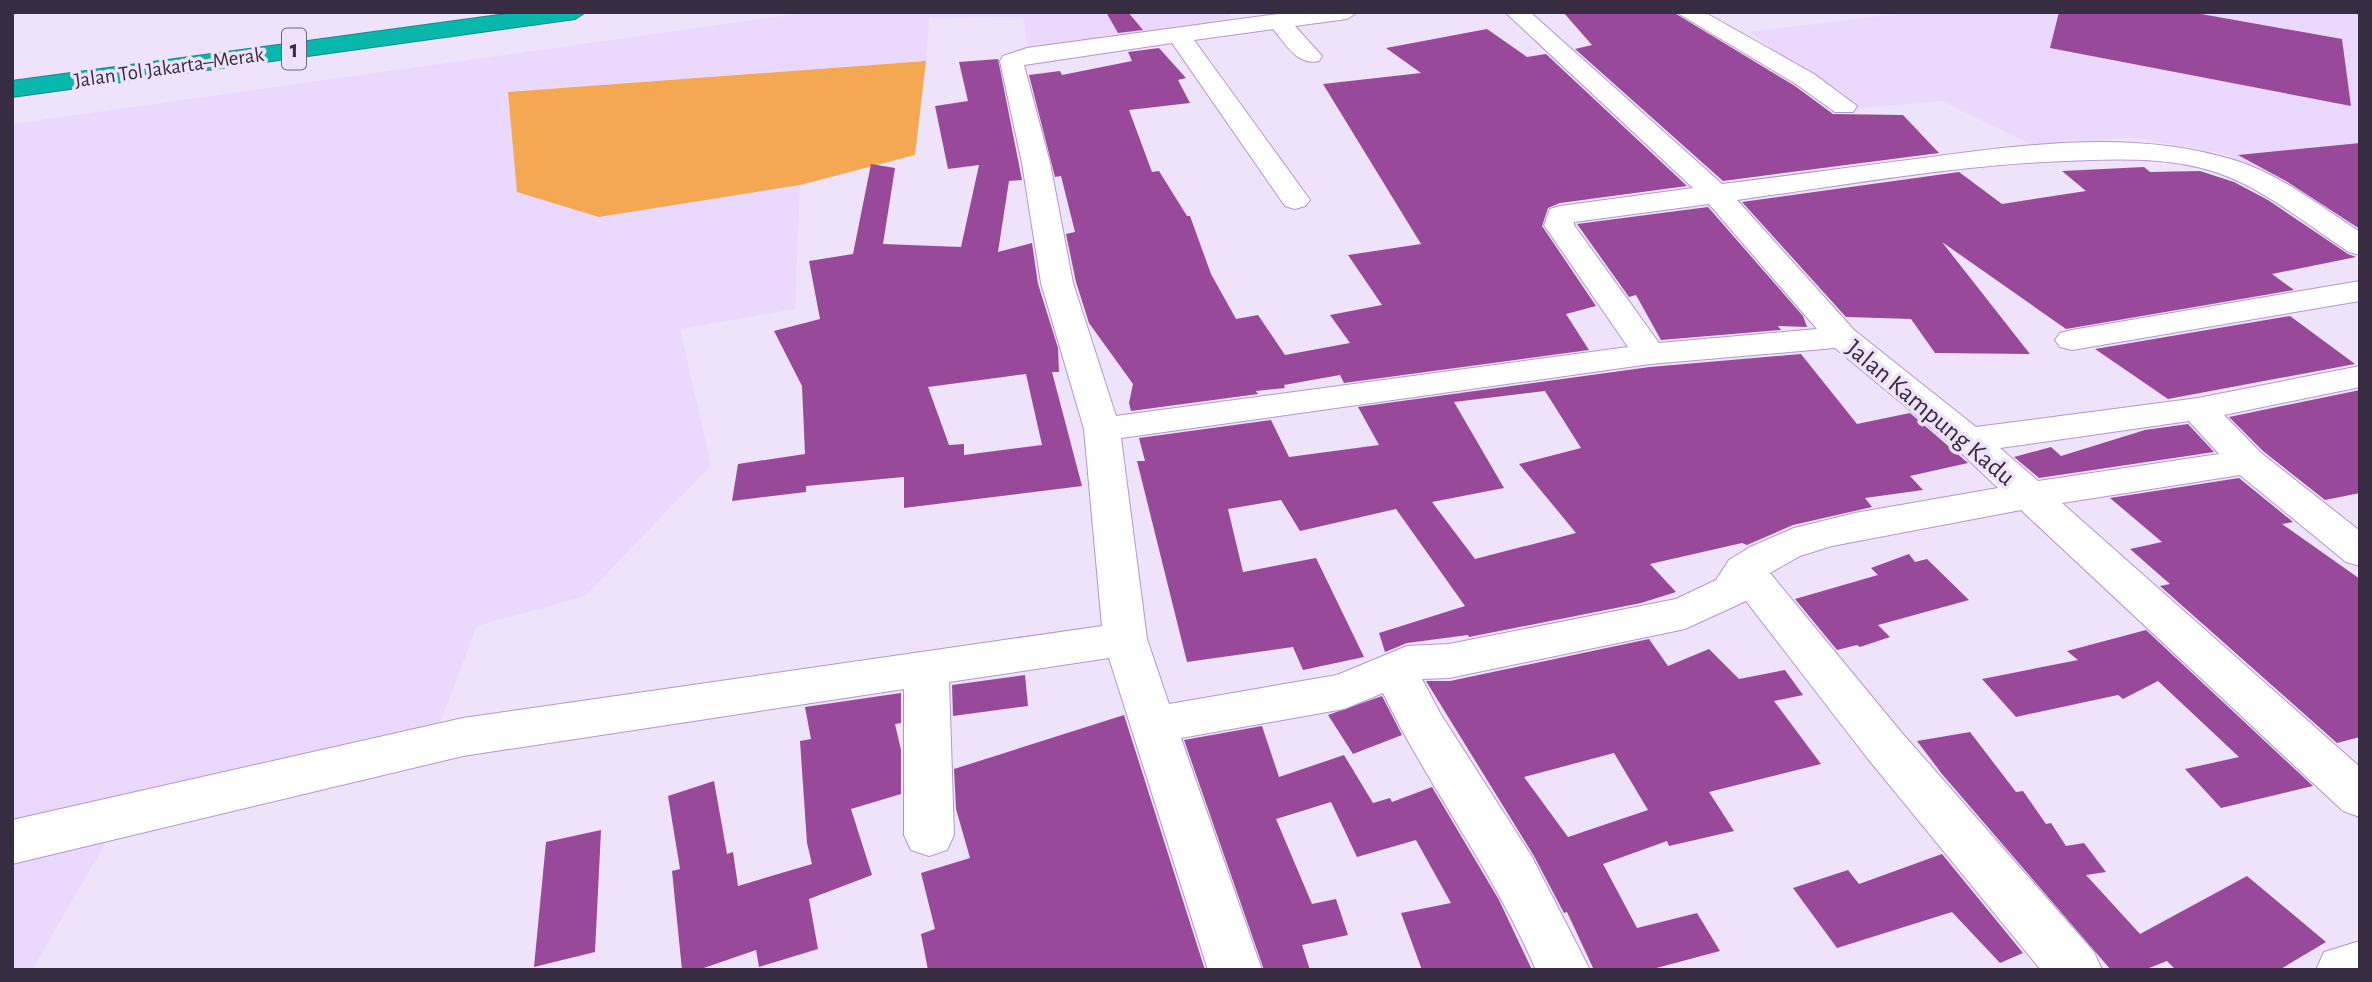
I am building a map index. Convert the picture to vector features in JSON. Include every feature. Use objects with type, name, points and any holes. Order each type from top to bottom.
[{"type":"highway","name":"Jalan Tol Jakarta–Merak","points":[[12,66],[410,12]]},
{"type":"highway","name":"Jalan Tol Jakarta–Merak","points":[[12,89],[575,12]]},
{"type":"street","points":[[1235,970],[1125,639],[1102,429],[1057,283],[1036,163],[1013,61],[1027,55],[1347,12]]},
{"type":"street","name":"Jalan Kampung Kadu","points":[[1516,12],[1717,195],[1842,337],[1969,440],[2360,797]]},
{"type":"street","points":[[1687,12],[1805,79],[1844,106]]},
{"type":"street","points":[[1279,22],[1310,55]]},
{"type":"street","points":[[1179,36],[1295,200]]},
{"type":"street","points":[[1650,354],[1559,225],[1558,217],[1566,212],[1717,195],[2005,155],[2123,150],[2186,156],[2228,167],[2263,182],[2360,246]]},
{"type":"street","points":[[2072,340],[2358,294]]},
{"type":"street","points":[[1102,429],[1650,354],[1842,337]]},
{"type":"street","points":[[1969,440],[2198,409],[2264,393],[2360,376]]},
{"type":"street","points":[[2198,409],[2248,462],[2360,552]]},
{"type":"street","points":[[1152,725],[1344,691],[1407,663],[1450,661],[1685,613],[1731,591],[1744,570],[1775,549],[1827,533],[2027,494],[2248,462]]},
{"type":"street","points":[[1744,570],[1885,746],[2075,970]]},
{"type":"street","points":[[12,842],[463,737],[1125,639]]},
{"type":"street","points":[[926,668],[929,835]]},
{"type":"street","points":[[1395,668],[1411,709],[1483,819],[1545,930],[1563,970]]},
{"type":"street","points":[[2343,970],[2360,965]]},
{"type":"shaded area","points":[[811,12],[1227,12],[1233,19],[1028,49],[1023,17],[929,18],[926,61],[509,92],[599,217],[800,185],[795,309],[680,329],[711,465],[585,596],[477,626],[435,736],[128,804],[32,970],[12,970],[12,124]]},
{"type":"shaded area","points":[[1912,12],[2360,12],[2360,234],[2226,154],[2130,137],[2042,150],[1942,101],[1849,109],[1750,32]]},
{"type":"shaded area","points":[[926,61],[915,155],[800,185],[599,217],[517,192],[508,92]]},
{"type":"building","points":[[1106,12],[1128,12],[1143,30],[1118,33]]},
{"type":"building","points":[[1563,12],[1673,12],[1795,86],[1833,114],[1903,115],[1939,153],[1723,181],[1575,49],[1592,45]]},
{"type":"building","points":[[2059,12],[2190,12],[2342,39],[2351,106],[2050,48]]},
{"type":"building","points":[[1487,29],[1527,57],[1546,54],[1687,186],[1560,203],[1548,208],[1542,226],[1596,306],[1566,314],[1589,350],[1344,383],[1340,375],[1284,385],[1285,388],[1256,391],[1258,394],[1131,411],[1129,403],[1133,384],[1089,323],[1076,282],[1066,234],[1075,232],[1061,176],[1055,177],[1029,75],[1060,71],[1062,75],[1132,61],[1128,52],[1159,48],[1186,78],[1178,80],[1190,103],[1129,110],[1152,172],[1159,171],[1187,216],[1190,216],[1211,274],[1236,319],[1258,315],[1285,355],[1350,343],[1330,315],[1382,305],[1348,255],[1421,244],[1323,84],[1421,73],[1386,48]]},
{"type":"building","points":[[998,59],[1022,180],[1009,181],[998,252],[1032,243],[1038,284],[1058,348],[1059,372],[1052,372],[1082,486],[904,508],[904,477],[806,486],[806,492],[732,501],[738,464],[805,454],[802,386],[774,331],[820,319],[809,261],[853,254],[871,164],[895,168],[883,244],[961,247],[979,165],[948,169],[935,106],[968,101],[959,62]],"holes":[[[1026,374],[1042,445],[964,455],[964,444],[949,445],[928,387]]]},
{"type":"building","points":[[2360,143],[2360,229],[2286,181],[2238,155]]},
{"type":"building","points":[[2144,167],[2150,172],[2200,171],[2234,182],[2268,200],[2356,257],[2272,274],[2294,290],[2066,329],[1942,242],[2030,354],[1935,353],[1911,319],[1846,317],[1742,202],[1959,172],[2002,204],[2086,191],[2062,171]]},
{"type":"building","points":[[1708,207],[1803,316],[1807,327],[1778,326],[1781,330],[1661,340],[1636,295],[1629,297],[1577,224]]},
{"type":"building","points":[[2290,316],[2355,364],[2168,399],[2095,349]]},
{"type":"building","points":[[1801,354],[1857,424],[1910,413],[1968,463],[1910,476],[1923,490],[1865,498],[1872,507],[1793,525],[1747,545],[1742,543],[1650,564],[1676,592],[1641,603],[1469,637],[1407,643],[1385,652],[1379,633],[1465,606],[1396,509],[1300,531],[1281,500],[1228,509],[1243,572],[1316,558],[1364,657],[1303,670],[1293,647],[1187,662],[1137,461],[1145,461],[1139,438],[1271,420],[1289,457],[1379,445],[1358,407],[1650,367]],"holes":[[[1545,391],[1581,448],[1519,464],[1576,533],[1475,559],[1432,502],[1504,488],[1454,402]]]},
{"type":"building","points":[[2360,390],[2360,493],[2325,500],[2263,451],[2229,417]]},
{"type":"building","points":[[2188,424],[2214,452],[2039,478],[2014,457],[2051,447],[2061,456],[2145,430]]},
{"type":"building","points":[[2239,478],[2293,522],[2282,524],[2360,579],[2360,737],[2337,743],[2160,586],[2170,584],[2130,549],[2162,542],[2110,498]]},
{"type":"building","points":[[1909,554],[1915,562],[1927,559],[1969,600],[1878,625],[1890,637],[1860,647],[1857,645],[1837,650],[1795,599],[1878,575],[1871,568]]},
{"type":"building","points":[[2146,630],[2313,786],[2221,808],[2185,769],[2239,757],[2158,681],[2123,699],[2118,695],[2016,717],[1982,679],[2078,660],[2067,651]]},
{"type":"building","points":[[1649,639],[1668,666],[1709,649],[1739,679],[1785,670],[1803,695],[1774,701],[1821,764],[1709,792],[1734,831],[1669,846],[1667,841],[1603,864],[1637,928],[1697,913],[1720,951],[1649,970],[1594,970],[1567,912],[1564,913],[1534,856],[1426,681],[1450,681]],"holes":[[[1614,753],[1648,810],[1568,837],[1524,777]]]},
{"type":"building","points":[[1025,675],[1028,706],[953,716],[952,685]]},
{"type":"building","points":[[901,693],[901,723],[895,724],[901,750],[901,794],[851,809],[872,875],[809,899],[818,949],[759,967],[756,950],[698,970],[682,970],[672,871],[680,869],[668,796],[714,781],[727,854],[733,852],[738,886],[812,864],[807,843],[800,741],[811,739],[805,707]]},
{"type":"building","points":[[1382,696],[1402,735],[1353,754],[1328,715]]},
{"type":"building","points":[[1124,715],[1205,970],[928,970],[921,934],[935,929],[921,873],[970,858],[956,809],[954,769]]},
{"type":"building","points":[[1262,726],[1279,777],[1344,755],[1373,803],[1390,798],[1392,802],[1432,787],[1499,900],[1532,970],[1422,970],[1401,913],[1451,903],[1416,840],[1357,857],[1331,802],[1276,819],[1312,904],[1336,899],[1348,935],[1302,945],[1310,970],[1264,970],[1184,740]]},
{"type":"building","points":[[1970,732],[2016,792],[2023,791],[2046,824],[2051,823],[2066,846],[2084,843],[2106,872],[2086,875],[2140,934],[2247,876],[2326,942],[2279,970],[2176,970],[2167,961],[2144,970],[2111,970],[1942,774],[1917,741]]},
{"type":"building","points":[[601,830],[595,952],[534,967],[546,842]]},
{"type":"building","points":[[1942,854],[2023,953],[2000,963],[1952,912],[1837,948],[1793,888],[1848,870],[1859,884]]}]
